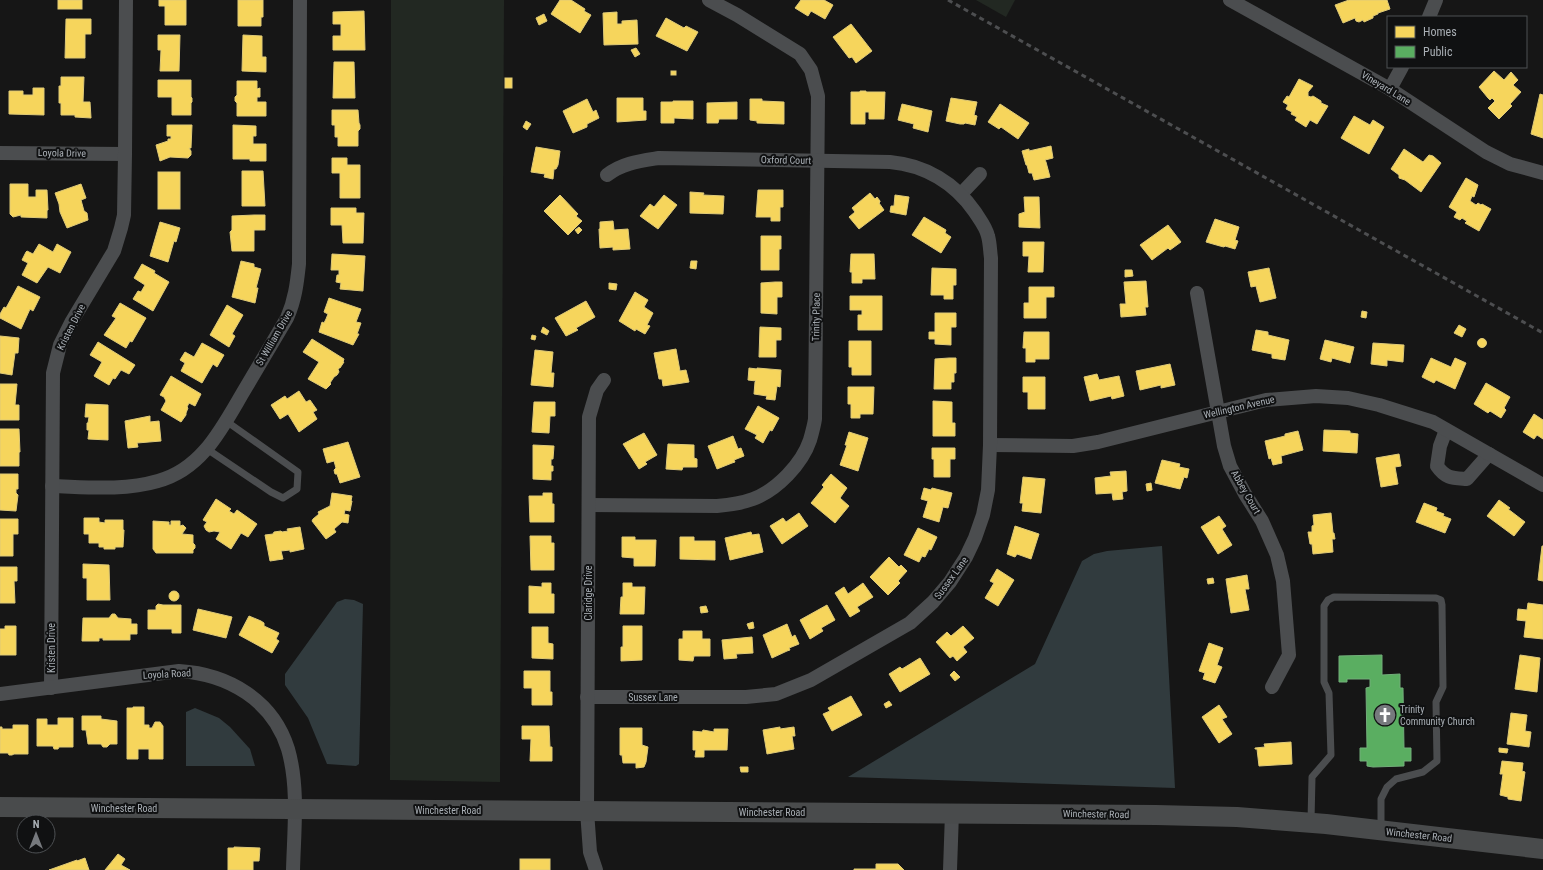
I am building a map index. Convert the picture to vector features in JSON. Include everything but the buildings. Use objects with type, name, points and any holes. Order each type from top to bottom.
[{"type":"main road","name":"Winchester Road","points":[[0,807],[952,813],[1237,817],[1381,830],[1543,849]]},
{"type":"street","name":"Kristen Drive","points":[[51,688],[53,373],[57,354],[72,322],[114,251],[124,215],[126,0]]},
{"type":"street","name":"St William Drive","points":[[52,486],[111,487],[145,484],[160,481],[176,474],[197,460],[214,441],[287,318],[292,308],[297,288],[299,256],[300,0]]},
{"type":"street","name":"Trinity Place","points":[[589,505],[728,505],[753,499],[788,475],[800,460],[810,441],[815,419],[818,96],[811,70],[805,59],[794,50],[737,15],[709,0]]},
{"type":"street","name":"Vineyard Lane","points":[[1230,0],[1390,89],[1486,152],[1510,164],[1543,173]]},
{"type":"street","points":[[1429,16],[1436,0]]},
{"type":"street","points":[[1390,89],[1401,68]]},
{"type":"street","name":"Loyola Drive","points":[[0,153],[125,154]]},
{"type":"street","name":"Oxford Court","points":[[607,175],[615,168],[632,162],[659,158],[818,160],[902,163],[934,174],[961,194]]},
{"type":"street","points":[[961,194],[980,174]]},
{"type":"street","name":"Sussex Lane","points":[[588,697],[746,697],[776,694],[811,680],[910,623],[933,602],[950,582],[966,558],[983,515],[988,490],[990,445],[991,258],[988,236],[983,224],[961,194]]},
{"type":"street","name":"Abbey Court","points":[[1197,293],[1224,446],[1230,466],[1262,521],[1276,555],[1283,581],[1288,655],[1272,687]]},
{"type":"street","name":"Claridge Drive","points":[[596,870],[590,852],[587,811],[590,417],[597,390],[604,380]]},
{"type":"street","name":"Wellington Avenue","points":[[990,445],[1073,446],[1098,442],[1218,411],[1279,398],[1316,396],[1348,398],[1379,404],[1432,422],[1543,485]]},
{"type":"street","points":[[1446,430],[1440,446],[1437,466],[1442,474],[1451,478],[1467,478],[1489,454]]},
{"type":"street","name":"Loyola Road","points":[[0,694],[179,671],[194,672],[219,678],[241,689],[258,702],[272,719],[284,738],[288,750],[293,777],[293,870]]},
{"type":"street","points":[[950,870],[952,813]]},
{"type":"lane","points":[[207,449],[271,492],[283,498],[297,489],[298,472],[226,421]]},
{"type":"lane","points":[[1311,823],[1312,777],[1331,755],[1329,693],[1324,682],[1324,606],[1328,600],[1334,597],[1436,598],[1441,600],[1443,630],[1443,687],[1436,702],[1437,761],[1423,772],[1396,780],[1387,787],[1381,799],[1381,830]]},
{"type":"shaded area","points":[[391,0],[504,0],[500,782],[390,780]]},
{"type":"shaded area","points":[[976,0],[1015,0],[1006,17]]},
{"type":"shaded area","points":[[1162,546],[1175,788],[848,777],[1035,664],[1082,561],[1094,554],[1107,551]]},
{"type":"shaded area","points":[[345,599],[354,600],[363,604],[359,764],[356,766],[327,764],[308,718],[285,685],[285,674],[337,602]]},
{"type":"shaded area","points":[[195,708],[219,718],[230,727],[250,749],[255,766],[186,766],[186,712]]},
{"type":"railway","points":[[948,0],[1543,333]]},
{"type":"place","name":"Trinity Community Church","points":[[1385,715]]}]
